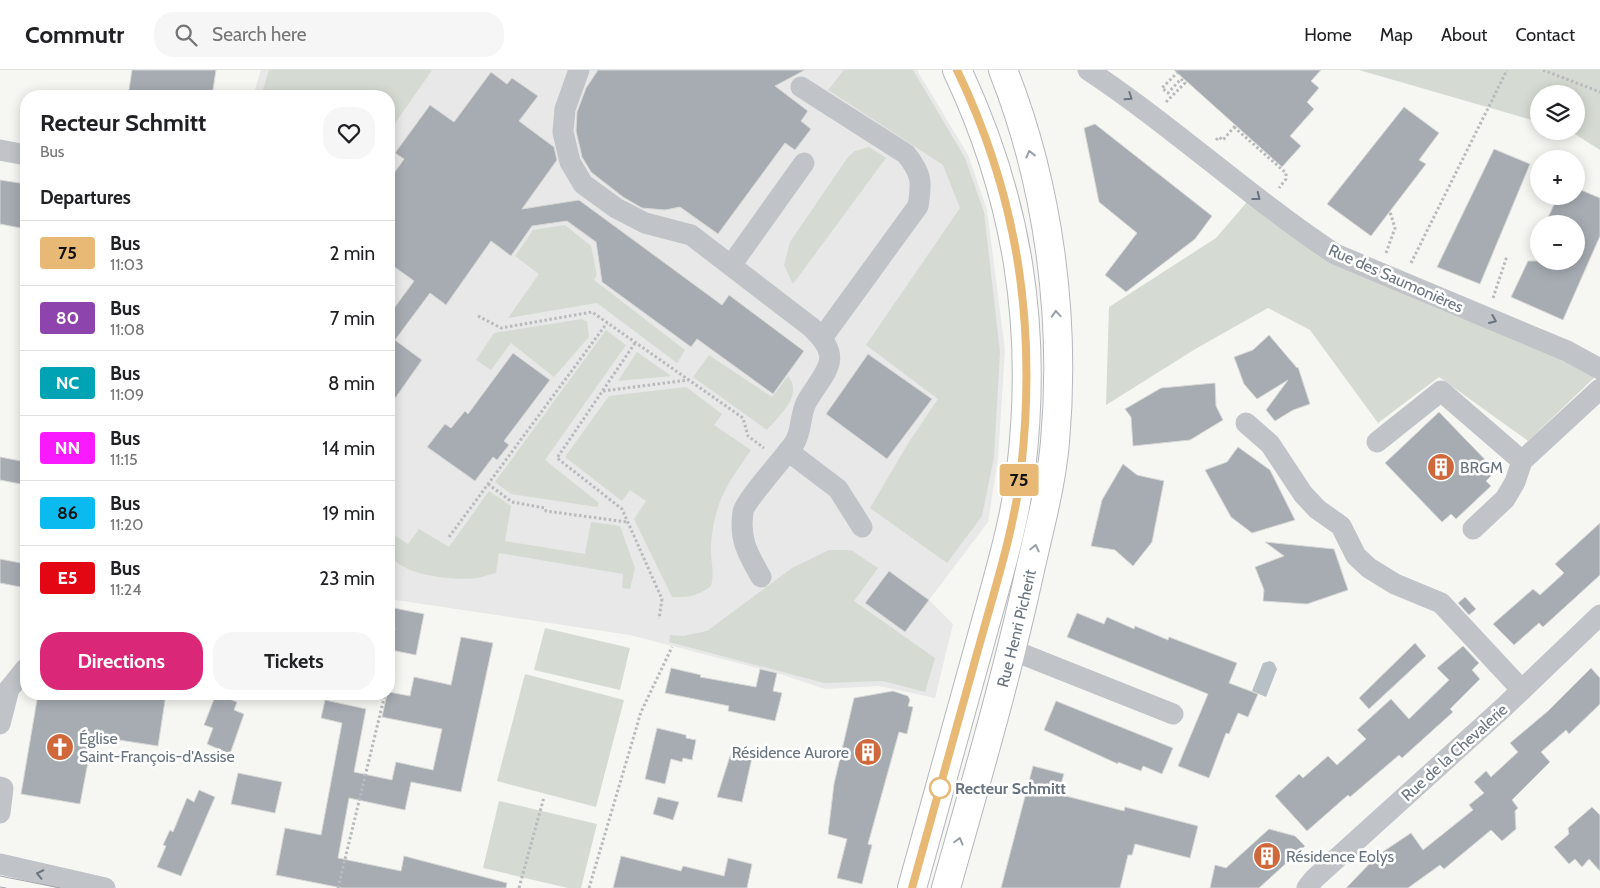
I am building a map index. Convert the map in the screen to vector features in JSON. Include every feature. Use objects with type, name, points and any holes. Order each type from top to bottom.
[{"type":"main road","name":"Rue Henri Picherit","points":[[912,888],[992,600],[1013,512],[1021,472],[1028,365],[1023,295],[1009,210],[980,122],[957,70]]},
{"type":"main road","name":"Rue Henri Picherit","points":[[946,888],[1012,650],[1051,472],[1055,443],[1058,363],[1054,288],[1044,215],[1030,152],[1006,71]]},
{"type":"street","points":[[579,70],[565,109],[563,132],[570,162],[583,184],[616,208],[645,223],[691,235],[732,264],[822,338],[831,357],[829,366],[805,404],[796,440],[743,510],[744,547],[761,577]]},
{"type":"street","name":"Rue des Saumonières","points":[[1088,70],[1153,115],[1266,204],[1334,254],[1597,362]]},
{"type":"street","points":[[801,87],[906,154],[918,168],[921,184],[918,206],[822,338]]},
{"type":"street","points":[[0,150],[20,154]]},
{"type":"street","points":[[732,264],[804,163]]},
{"type":"street","points":[[1473,529],[1505,499],[1515,482],[1522,461],[1600,389]]},
{"type":"street","points":[[1377,442],[1440,391],[1522,461]]},
{"type":"street","points":[[1246,423],[1270,444],[1304,494],[1318,510],[1342,526],[1356,556],[1369,568],[1395,584],[1440,603],[1522,690]]},
{"type":"street","points":[[784,456],[838,489],[862,527]]},
{"type":"street","name":"Rue de la Chevalerie","points":[[1307,888],[1314,878],[1522,690],[1600,614]]},
{"type":"street","points":[[1012,650],[1173,714]]},
{"type":"street","points":[[0,724],[9,688],[20,675]]},
{"type":"street","points":[[0,786],[3,788],[0,813]]},
{"type":"street","points":[[0,864],[104,888]]},
{"type":"path","points":[[1410,266],[1507,70]]},
{"type":"path","points":[[1543,70],[1600,92]]},
{"type":"path","points":[[1153,115],[1185,82],[1181,79],[1168,93],[1162,88],[1177,73]]},
{"type":"path","points":[[1234,127],[1286,172],[1286,179],[1266,204]]},
{"type":"path","points":[[1376,272],[1391,245],[1395,228],[1390,212]]},
{"type":"path","points":[[1483,316],[1498,289],[1507,256]]},
{"type":"path","points":[[478,316],[501,328],[592,312],[743,418],[748,436],[784,456]]},
{"type":"path","points":[[449,537],[607,323]]},
{"type":"path","points":[[636,343],[557,458],[622,509],[662,599],[659,619]]},
{"type":"path","points":[[603,391],[689,380]]},
{"type":"path","points":[[488,484],[512,502],[545,508],[546,511],[627,522]]},
{"type":"path","points":[[589,888],[641,712],[672,647]]},
{"type":"path","points":[[338,888],[384,700]]},
{"type":"path","points":[[518,888],[544,797]]},
{"type":"shaded area","points":[[261,70],[917,70],[968,155],[987,210],[1005,350],[998,458],[988,522],[929,600],[953,624],[935,698],[879,686],[825,689],[777,673],[630,635],[395,600],[395,90],[255,90]]},
{"type":"shaded area","points":[[269,70],[432,70],[395,123],[395,90],[263,90]]},
{"type":"shaded area","points":[[844,70],[913,70],[965,158],[984,212],[1000,352],[994,457],[982,516],[947,563],[870,508],[909,442],[938,399],[866,345],[960,208],[943,165],[828,90]]},
{"type":"shaded area","points":[[1359,70],[1600,70],[1600,150],[1584,140],[1585,85],[1530,85],[1530,119]]},
{"type":"shaded area","points":[[869,147],[886,158],[793,284],[784,265],[790,242],[848,157],[855,151]]},
{"type":"shaded area","points":[[1247,202],[1563,359],[1595,377],[1528,441],[1439,377],[1378,423],[1310,330],[1268,308],[1197,348],[1106,405],[1109,307],[1216,238]]},
{"type":"shaded area","points":[[565,225],[591,246],[597,275],[594,280],[685,350],[677,363],[597,303],[508,318],[539,274],[515,256],[533,230]]},
{"type":"shaded area","points":[[582,319],[587,322],[589,337],[554,377],[511,343],[491,370],[476,360],[494,333]]},
{"type":"shaded area","points":[[606,330],[626,345],[545,460],[599,503],[597,507],[511,494],[495,482]]},
{"type":"shaded area","points":[[637,352],[671,376],[618,381]]},
{"type":"shaded area","points":[[709,355],[772,397],[788,376],[792,383],[792,398],[783,412],[767,430],[693,377]]},
{"type":"shaded area","points":[[686,387],[722,414],[714,425],[751,450],[729,484],[719,504],[711,544],[713,576],[711,586],[693,596],[672,597],[634,519],[646,501],[630,490],[622,501],[565,457],[609,396]]},
{"type":"shaded area","points":[[489,491],[511,506],[505,541],[585,554],[591,522],[620,526],[635,568],[630,589],[622,588],[623,574],[499,553],[496,573],[468,579],[456,579],[415,572],[403,567],[395,561],[395,536],[408,544],[419,529],[449,547]]},
{"type":"shaded area","points":[[829,550],[851,550],[878,568],[854,601],[935,658],[925,692],[883,681],[824,683],[669,642],[670,635],[683,636],[707,631],[792,568]]},
{"type":"shaded area","points":[[545,628],[630,648],[620,690],[534,670]]},
{"type":"shaded area","points":[[1270,661],[1274,663],[1277,669],[1266,697],[1252,691],[1263,663]]},
{"type":"shaded area","points":[[525,674],[624,700],[596,807],[497,781]]},
{"type":"shaded area","points":[[499,801],[597,824],[581,888],[568,888],[483,868]]},
{"type":"building","points":[[132,70],[216,70],[213,90],[129,90]]},
{"type":"building","points":[[598,70],[805,70],[775,86],[808,111],[801,121],[811,129],[795,150],[785,143],[718,234],[680,207],[665,210],[642,208],[623,197],[591,172],[582,157],[576,131],[577,112],[586,88]]},
{"type":"building","points":[[1174,70],[1321,70],[1311,81],[1319,88],[1307,102],[1314,109],[1290,136],[1301,146],[1282,167]]},
{"type":"building","points":[[491,72],[507,84],[512,78],[538,96],[519,121],[554,147],[557,160],[522,209],[579,200],[722,305],[729,295],[804,351],[773,394],[697,339],[691,347],[602,282],[596,242],[567,221],[532,226],[511,256],[491,241],[446,305],[430,293],[395,340],[395,307],[414,281],[395,267],[395,172],[404,159],[395,153],[430,105],[454,122]]},
{"type":"building","points":[[1404,107],[1439,133],[1419,160],[1426,164],[1371,236],[1327,204]]},
{"type":"building","points":[[1095,124],[1212,216],[1195,239],[1126,292],[1105,275],[1137,233],[1099,202],[1084,128]]},
{"type":"building","points":[[1494,149],[1530,164],[1480,284],[1437,267]]},
{"type":"building","points":[[0,180],[20,183],[20,228],[0,224]]},
{"type":"building","points":[[1585,192],[1600,198],[1600,236],[1563,320],[1511,297],[1528,261],[1530,261],[1530,270],[1585,270],[1585,215],[1549,215],[1554,205],[1585,205]]},
{"type":"building","points":[[1269,335],[1298,367],[1310,404],[1293,410],[1275,421],[1266,410],[1288,380],[1257,399],[1244,384],[1234,357],[1253,350]]},
{"type":"building","points":[[395,340],[422,360],[395,398]]},
{"type":"building","points":[[513,353],[550,380],[504,441],[509,445],[497,460],[493,457],[475,481],[427,447],[445,424],[451,428],[465,411],[468,414]]},
{"type":"building","points":[[868,354],[932,399],[887,459],[826,414]]},
{"type":"building","points":[[1215,383],[1216,406],[1223,420],[1190,440],[1133,446],[1131,417],[1125,409],[1161,388]]},
{"type":"building","name":"BRGM","points":[[1439,412],[1496,471],[1486,481],[1491,486],[1456,519],[1451,514],[1442,522],[1385,463]]},
{"type":"building","points":[[1238,447],[1270,470],[1295,520],[1252,533],[1231,517],[1205,470],[1227,462]]},
{"type":"building","points":[[0,457],[20,461],[20,484],[0,480]]},
{"type":"building","points":[[1123,464],[1137,475],[1164,481],[1152,542],[1133,566],[1115,550],[1091,546],[1102,500]]},
{"type":"building","points":[[1600,523],[1600,575],[1543,627],[1539,623],[1514,645],[1493,624],[1533,589],[1540,595],[1564,573],[1555,564]]},
{"type":"building","points":[[1265,542],[1334,549],[1348,590],[1307,604],[1263,601],[1264,590],[1255,567],[1284,556]]},
{"type":"building","points":[[0,559],[20,563],[20,587],[0,583]]},
{"type":"building","points":[[889,571],[929,600],[905,632],[865,603]]},
{"type":"building","points":[[1465,597],[1476,609],[1469,615],[1458,603]]},
{"type":"building","points":[[395,608],[424,614],[416,655],[395,651]]},
{"type":"building","points":[[1077,613],[1104,624],[1107,617],[1134,629],[1135,626],[1168,640],[1169,637],[1237,663],[1229,683],[1258,694],[1248,717],[1238,713],[1229,734],[1226,733],[1209,778],[1178,766],[1208,694],[1067,637]]},
{"type":"building","points":[[461,637],[493,643],[461,792],[411,782],[405,810],[349,798],[338,858],[401,871],[404,856],[507,883],[506,888],[342,888],[276,875],[285,828],[321,835],[342,723],[321,718],[325,700],[366,709],[354,772],[392,780],[396,762],[433,770],[442,729],[382,717],[386,700],[395,700],[395,693],[410,696],[414,677],[451,685]]},
{"type":"building","points":[[1415,643],[1426,656],[1369,709],[1359,698]]},
{"type":"building","points":[[1463,646],[1479,663],[1472,670],[1480,679],[1450,709],[1453,712],[1402,758],[1399,755],[1350,797],[1348,795],[1307,831],[1275,796],[1299,774],[1303,778],[1328,756],[1337,765],[1366,739],[1357,730],[1391,699],[1409,719],[1449,680],[1437,668]]},
{"type":"building","points":[[671,668],[701,675],[700,677],[756,687],[760,669],[777,673],[773,691],[782,693],[775,721],[728,711],[729,706],[665,693]]},
{"type":"building","points":[[1591,668],[1600,678],[1600,704],[1569,734],[1566,730],[1541,752],[1550,762],[1512,800],[1518,808],[1515,811],[1516,829],[1502,841],[1491,830],[1444,869],[1440,865],[1408,888],[1346,888],[1378,855],[1411,833],[1423,850],[1473,810],[1469,805],[1484,793],[1474,782],[1486,771],[1491,777],[1518,752],[1510,743],[1548,711]]},
{"type":"building","name":"Résidence Aurore","points":[[893,691],[908,696],[910,700],[908,706],[913,707],[907,734],[899,732],[868,844],[872,845],[862,884],[837,878],[847,839],[828,834],[834,784],[854,698]]},
{"type":"building","name":"Église Saint-François-d'Assise","points":[[37,700],[165,700],[158,746],[93,736],[80,804],[21,794]]},
{"type":"building","points":[[214,700],[232,700],[237,702],[234,710],[244,714],[230,754],[207,744],[213,728],[204,725]]},
{"type":"building","points":[[1056,701],[1173,748],[1162,774],[1143,766],[1141,771],[1118,762],[1118,764],[1044,730]]},
{"type":"building","points":[[657,728],[686,735],[686,738],[696,740],[692,760],[683,758],[682,762],[671,759],[665,784],[645,779]]},
{"type":"building","points":[[731,753],[752,758],[742,802],[717,797]]},
{"type":"building","points":[[1033,766],[1064,774],[1058,794],[1124,811],[1125,807],[1198,826],[1190,858],[1135,844],[1132,855],[1128,855],[1120,888],[1001,888]]},
{"type":"building","points":[[238,773],[282,782],[275,813],[231,804]]},
{"type":"building","points":[[199,790],[215,797],[181,876],[157,867],[166,846],[163,845],[170,830],[173,832],[187,798],[194,802]]},
{"type":"building","points":[[658,797],[679,802],[673,820],[653,814]]},
{"type":"building","points":[[1592,807],[1600,815],[1600,871],[1589,859],[1582,867],[1575,859],[1569,864],[1554,847],[1569,834],[1568,828]]},
{"type":"building","name":"Résidence Eolys","points":[[1269,829],[1295,836],[1305,846],[1259,888],[1210,888],[1215,865],[1226,868]]},
{"type":"building","points":[[621,856],[681,871],[683,866],[724,876],[728,858],[752,864],[747,888],[613,888]]},
{"type":"tram line","points":[[0,876],[60,888]]},
{"type":"tram line","points":[[0,887],[6,888]]},
{"type":"bus line","name":"75","points":[[912,888],[992,600],[1013,512],[1021,472],[1027,392],[1028,365],[1023,295],[1012,224],[994,160],[980,122],[957,70]]},
{"type":"place","name":"BRGM","points":[[1441,467]]},
{"type":"place","name":"Église Saint-François-d'Assise","points":[[60,747]]},
{"type":"place","name":"Résidence Aurore","points":[[868,752]]},
{"type":"place","name":"Recteur Schmitt","points":[[940,788]]},
{"type":"place","name":"Résidence Eolys","points":[[1267,856]]}]
